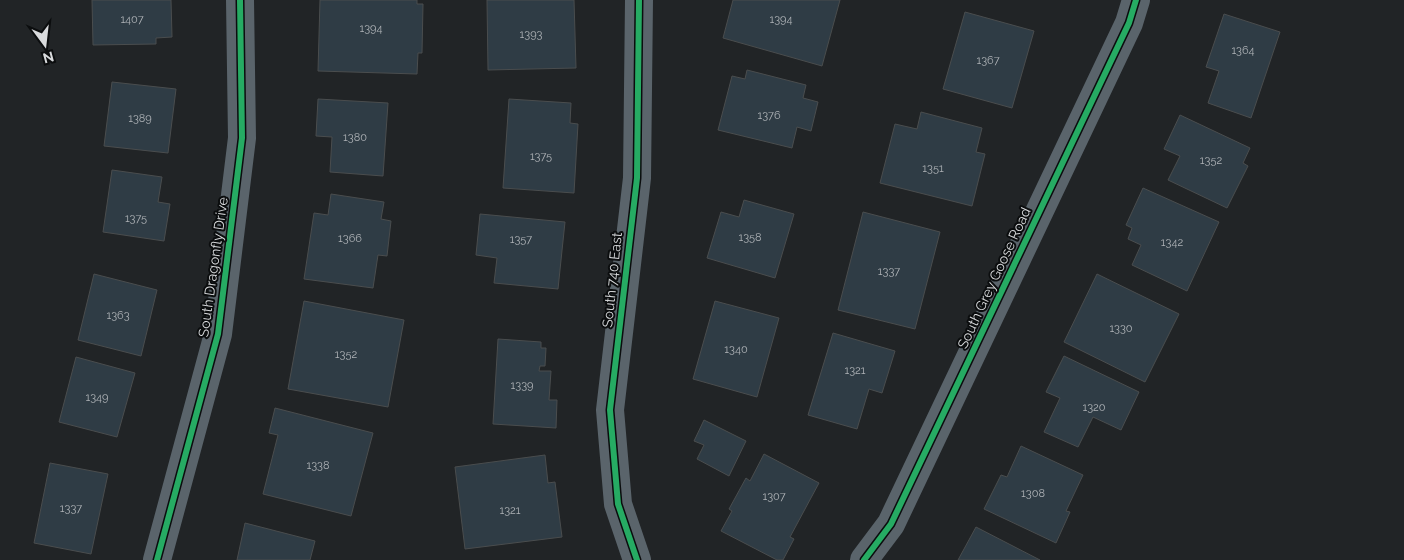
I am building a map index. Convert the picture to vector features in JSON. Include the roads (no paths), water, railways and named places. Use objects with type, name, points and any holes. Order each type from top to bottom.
[{"type":"street","name":"South Dragonfly Drive","points":[[157,560],[218,334],[242,138],[240,0]]},
{"type":"street","name":"South 740 East","points":[[637,560],[618,504],[610,410],[637,178],[640,0]]},
{"type":"street","name":"South Grey Goose Road","points":[[864,560],[891,524],[1129,23],[1136,0]]}]
